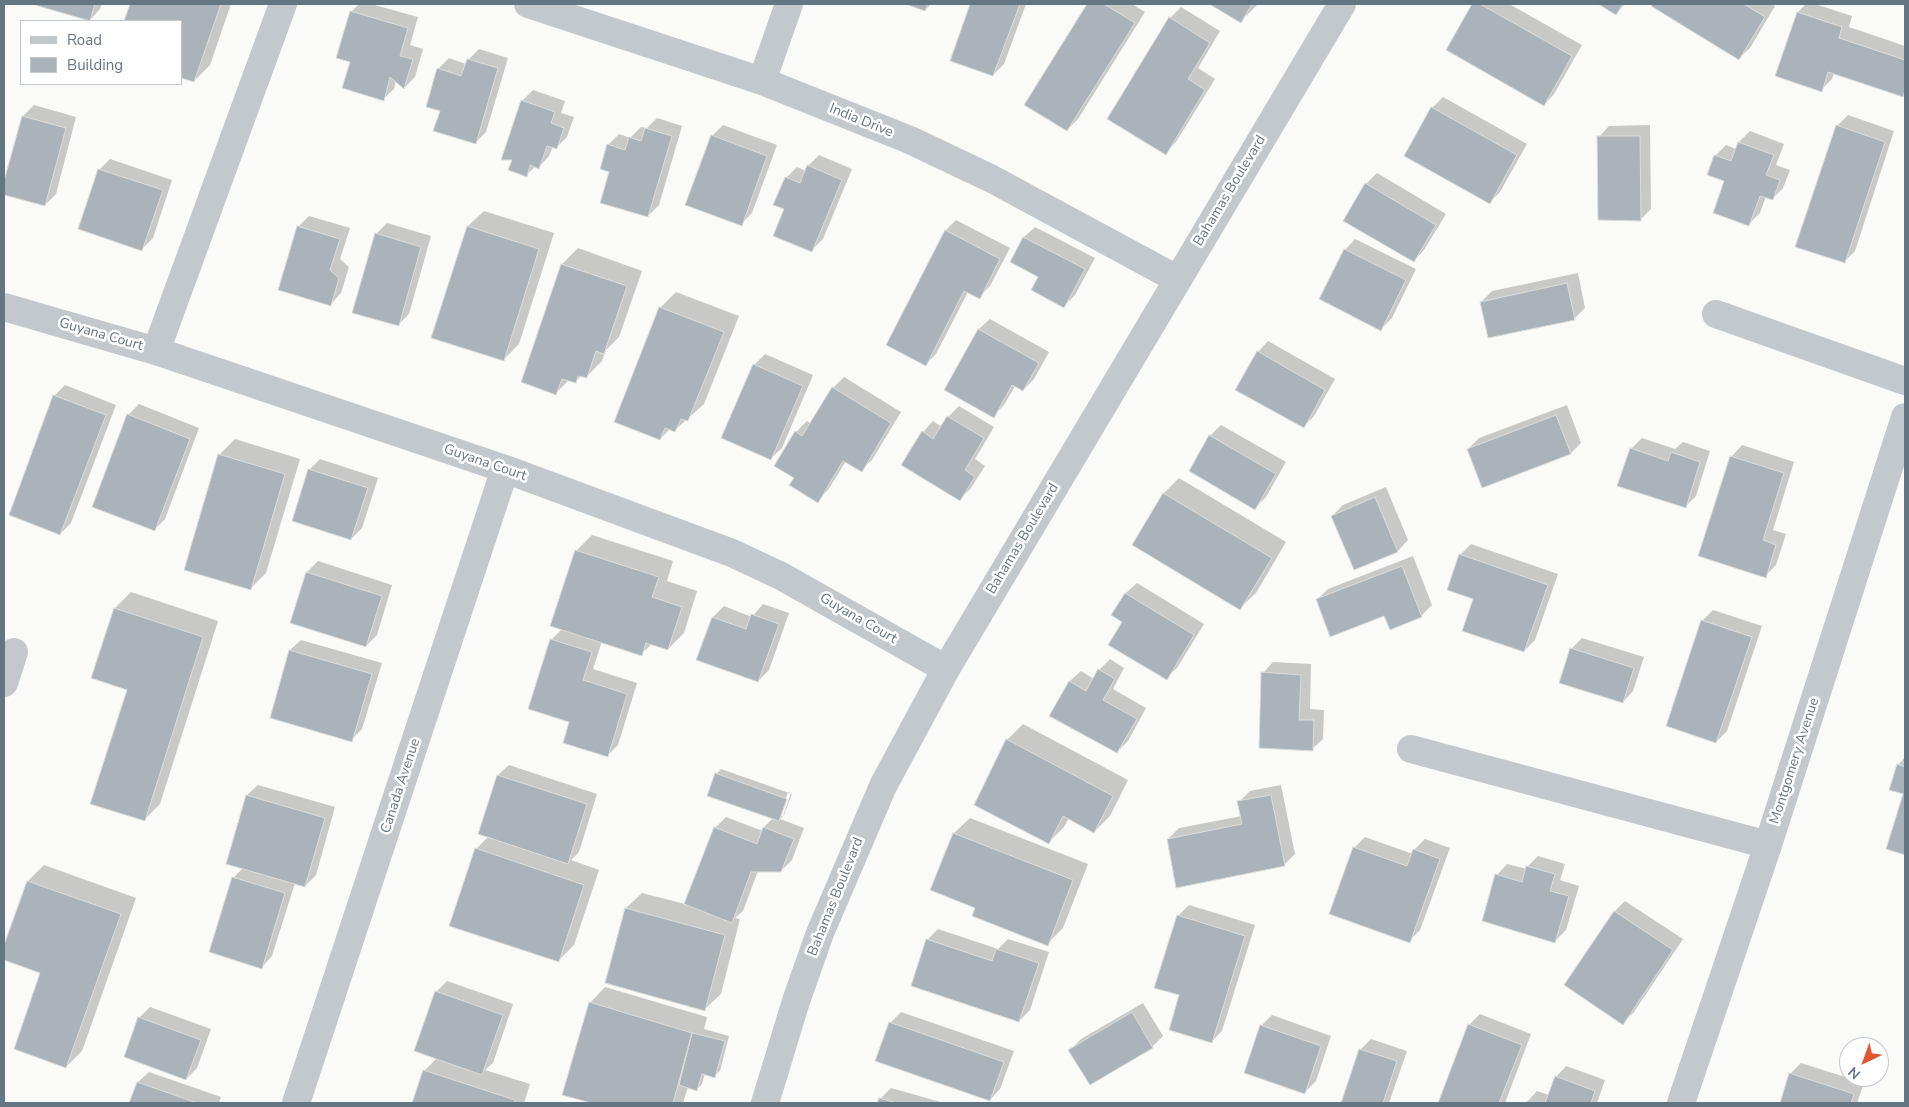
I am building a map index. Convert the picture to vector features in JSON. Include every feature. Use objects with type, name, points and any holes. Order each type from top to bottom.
[{"type":"street","points":[[156,351],[283,4]]},
{"type":"street","name":"India Drive","points":[[528,4],[762,81],[910,140],[992,179],[1177,279]]},
{"type":"street","points":[[762,81],[789,4]]},
{"type":"street","name":"Bahamas Boulevard","points":[[765,1103],[796,1001],[823,925],[883,786],[946,669],[1342,4]]},
{"type":"street","name":"Guyana Court","points":[[4,308],[156,351],[505,469],[732,553],[811,592],[946,669]]},
{"type":"street","points":[[1716,314],[1905,381]]},
{"type":"street","name":"Montgomery Avenue","points":[[1681,1103],[1768,845],[1905,417]]},
{"type":"street","name":"Canada Avenue","points":[[296,1103],[505,469]]},
{"type":"street","points":[[4,683],[14,652]]},
{"type":"street","points":[[1411,749],[1768,845]]},
{"type":"building","points":[[35,4],[95,4],[90,20]]},
{"type":"building","points":[[130,4],[221,4],[194,82],[182,78],[182,20],[124,20]]},
{"type":"building","points":[[905,4],[928,4],[925,11]]},
{"type":"building","points":[[970,4],[1020,4],[993,76],[950,61]]},
{"type":"building","points":[[1087,4],[1104,4],[1135,23],[1067,131],[1024,105]]},
{"type":"building","points":[[1209,4],[1252,4],[1241,23]]},
{"type":"building","points":[[1472,4],[1480,4],[1572,56],[1544,106],[1446,50]]},
{"type":"building","points":[[1598,4],[1623,4],[1616,15]]},
{"type":"building","points":[[1653,4],[1744,4],[1765,17],[1739,60],[1651,6]]},
{"type":"building","points":[[350,11],[408,28],[400,56],[413,59],[404,89],[390,77],[384,101],[342,88],[350,62],[336,58]]},
{"type":"building","points":[[1797,12],[1842,27],[1839,38],[1905,60],[1905,90],[1903,97],[1828,72],[1822,92],[1775,76]]},
{"type":"building","points":[[1169,17],[1210,43],[1188,79],[1205,90],[1166,155],[1107,119]]},
{"type":"building","points":[[467,59],[498,68],[476,144],[433,131],[440,111],[426,107],[437,68],[461,76]]},
{"type":"building","points":[[521,100],[555,112],[551,123],[564,128],[557,149],[547,146],[539,169],[530,165],[527,177],[508,170],[512,160],[501,160]]},
{"type":"building","points":[[1431,107],[1517,155],[1490,204],[1404,156]]},
{"type":"building","points":[[22,116],[66,128],[45,206],[4,195],[4,181]]},
{"type":"building","points":[[1836,125],[1885,142],[1845,263],[1795,247]]},
{"type":"building","points":[[645,128],[672,136],[648,217],[600,203],[609,172],[600,169],[607,144],[625,150],[629,137],[641,141]]},
{"type":"building","points":[[711,135],[767,156],[742,226],[685,205]]},
{"type":"building","points":[[1597,136],[1640,136],[1641,221],[1598,220]]},
{"type":"building","points":[[1738,142],[1774,155],[1766,175],[1780,180],[1773,200],[1760,196],[1749,226],[1713,213],[1724,181],[1707,175],[1714,155],[1731,161]]},
{"type":"building","points":[[807,165],[842,180],[812,252],[773,236],[784,209],[773,205],[785,177],[800,183]]},
{"type":"building","points":[[98,169],[163,190],[142,251],[78,229]]},
{"type":"building","points":[[1365,183],[1436,225],[1414,262],[1343,221]]},
{"type":"building","points":[[297,226],[340,239],[330,270],[339,278],[331,306],[278,290]]},
{"type":"building","points":[[467,226],[539,249],[504,361],[431,338]]},
{"type":"building","points":[[945,230],[1000,259],[980,299],[964,291],[926,366],[886,345]]},
{"type":"building","points":[[375,233],[421,247],[399,326],[352,313]]},
{"type":"building","points":[[1023,237],[1085,269],[1064,308],[1031,290],[1038,277],[1010,262]]},
{"type":"building","points":[[1344,249],[1406,280],[1381,331],[1319,299]]},
{"type":"building","points":[[561,264],[627,286],[604,354],[596,351],[587,378],[578,376],[576,383],[562,379],[556,395],[521,382]]},
{"type":"building","points":[[1567,283],[1575,320],[1488,338],[1480,302]]},
{"type":"building","points":[[659,307],[724,332],[688,421],[681,419],[675,432],[665,428],[660,440],[614,422]]},
{"type":"building","points":[[978,329],[1039,363],[1023,391],[1012,385],[994,418],[944,390]]},
{"type":"building","points":[[1257,351],[1325,390],[1304,428],[1235,390]]},
{"type":"building","points":[[753,364],[803,386],[771,460],[721,438]]},
{"type":"building","points":[[832,387],[891,423],[862,472],[843,461],[818,503],[789,485],[794,478],[774,466],[795,431],[802,436]]},
{"type":"building","points":[[53,395],[106,415],[60,535],[9,515]]},
{"type":"building","points":[[127,414],[190,439],[155,531],[92,507]]},
{"type":"building","points":[[1556,415],[1571,454],[1482,488],[1467,449]]},
{"type":"building","points":[[947,416],[984,438],[965,470],[975,477],[960,501],[901,465],[922,431],[933,439]]},
{"type":"building","points":[[1209,435],[1276,474],[1255,510],[1189,471]]},
{"type":"building","points":[[1630,448],[1668,461],[1671,452],[1700,462],[1686,508],[1617,486]]},
{"type":"building","points":[[218,454],[285,474],[251,590],[184,570]]},
{"type":"building","points":[[1730,456],[1784,473],[1763,540],[1776,545],[1766,578],[1698,556]]},
{"type":"building","points":[[308,469],[368,488],[351,540],[292,521]]},
{"type":"building","points":[[1163,493],[1272,558],[1240,610],[1132,545]]},
{"type":"building","points":[[1375,497],[1398,552],[1354,570],[1331,516]]},
{"type":"building","points":[[575,550],[659,577],[652,597],[682,607],[668,650],[646,643],[642,656],[550,626]]},
{"type":"building","points":[[1459,554],[1548,585],[1524,652],[1462,631],[1473,599],[1447,590]]},
{"type":"building","points":[[1402,566],[1422,617],[1390,630],[1384,616],[1330,637],[1316,599]]},
{"type":"building","points":[[306,572],[382,596],[366,647],[290,623]]},
{"type":"building","points":[[1125,593],[1194,635],[1167,680],[1108,645],[1122,622],[1111,615]]},
{"type":"building","points":[[114,608],[203,637],[145,821],[90,804],[127,690],[91,678]]},
{"type":"building","points":[[751,614],[779,624],[758,682],[696,660],[712,617],[746,629]]},
{"type":"building","points":[[1701,620],[1752,637],[1716,743],[1666,726]]},
{"type":"building","points":[[550,639],[592,652],[583,680],[627,694],[608,757],[563,743],[569,722],[528,709]]},
{"type":"building","points":[[1570,648],[1634,668],[1623,703],[1559,683]]},
{"type":"building","points":[[289,650],[372,674],[352,742],[270,718]]},
{"type":"building","points":[[1098,669],[1115,679],[1103,700],[1137,719],[1117,753],[1049,716],[1069,681],[1086,691]]},
{"type":"building","points":[[1261,672],[1301,675],[1299,720],[1314,720],[1313,751],[1259,748]]},
{"type":"building","points":[[1006,739],[1113,796],[1094,833],[1063,816],[1049,844],[974,805]]},
{"type":"building","points":[[1897,764],[1905,767],[1905,855],[1886,849],[1903,794],[1889,790]]},
{"type":"building","points":[[715,773],[787,799],[779,821],[707,796]]},
{"type":"building","points":[[497,775],[587,804],[568,864],[478,834]]},
{"type":"building","points":[[246,795],[325,818],[305,887],[226,864]]},
{"type":"building","points":[[1271,795],[1285,866],[1176,888],[1167,839],[1242,824],[1237,801]]},
{"type":"building","points":[[714,827],[757,844],[763,827],[794,839],[781,872],[751,872],[732,923],[684,904]]},
{"type":"building","points":[[953,833],[1073,880],[1048,946],[972,916],[975,908],[930,890]]},
{"type":"building","points":[[1353,847],[1407,866],[1413,849],[1440,859],[1410,943],[1329,914]]},
{"type":"building","points":[[475,848],[584,885],[559,962],[449,926]]},
{"type":"building","points":[[1526,866],[1555,874],[1550,891],[1569,896],[1555,943],[1482,921],[1495,874],[1522,882]]},
{"type":"building","points":[[232,877],[285,893],[262,969],[209,952]]},
{"type":"building","points":[[27,881],[121,914],[66,1068],[14,1049],[40,973],[4,960],[4,945]]},
{"type":"building","points":[[625,908],[725,935],[705,1011],[605,983]]},
{"type":"building","points":[[1614,911],[1673,950],[1623,1025],[1564,985]]},
{"type":"building","points":[[1177,915],[1245,936],[1212,1043],[1169,1030],[1179,995],[1154,988]]},
{"type":"building","points":[[926,939],[992,961],[996,949],[1039,963],[1019,1022],[911,986]]},
{"type":"building","points":[[435,991],[503,1015],[482,1075],[414,1051]]},
{"type":"building","points":[[589,1002],[692,1033],[673,1103],[591,1103],[562,1095]]},
{"type":"building","points":[[1132,1012],[1153,1048],[1090,1085],[1068,1050]]},
{"type":"building","points":[[138,1017],[201,1040],[186,1080],[124,1057]]},
{"type":"building","points":[[889,1022],[1004,1062],[990,1101],[875,1061]]},
{"type":"building","points":[[1468,1024],[1522,1045],[1499,1103],[1438,1103]]},
{"type":"building","points":[[1260,1025],[1321,1046],[1305,1094],[1244,1073]]},
{"type":"building","points":[[692,1033],[725,1041],[715,1078],[702,1074],[697,1091],[679,1085]]},
{"type":"building","points":[[1359,1049],[1397,1061],[1383,1103],[1341,1103]]},
{"type":"building","points":[[423,1070],[515,1100],[514,1103],[412,1103]]},
{"type":"building","points":[[1789,1073],[1854,1094],[1851,1103],[1780,1103]]},
{"type":"building","points":[[1555,1076],[1595,1091],[1591,1103],[1545,1103]]},
{"type":"building","points":[[137,1082],[197,1103],[129,1103]]},
{"type":"building","points":[[879,1098],[896,1103],[877,1103]]}]
